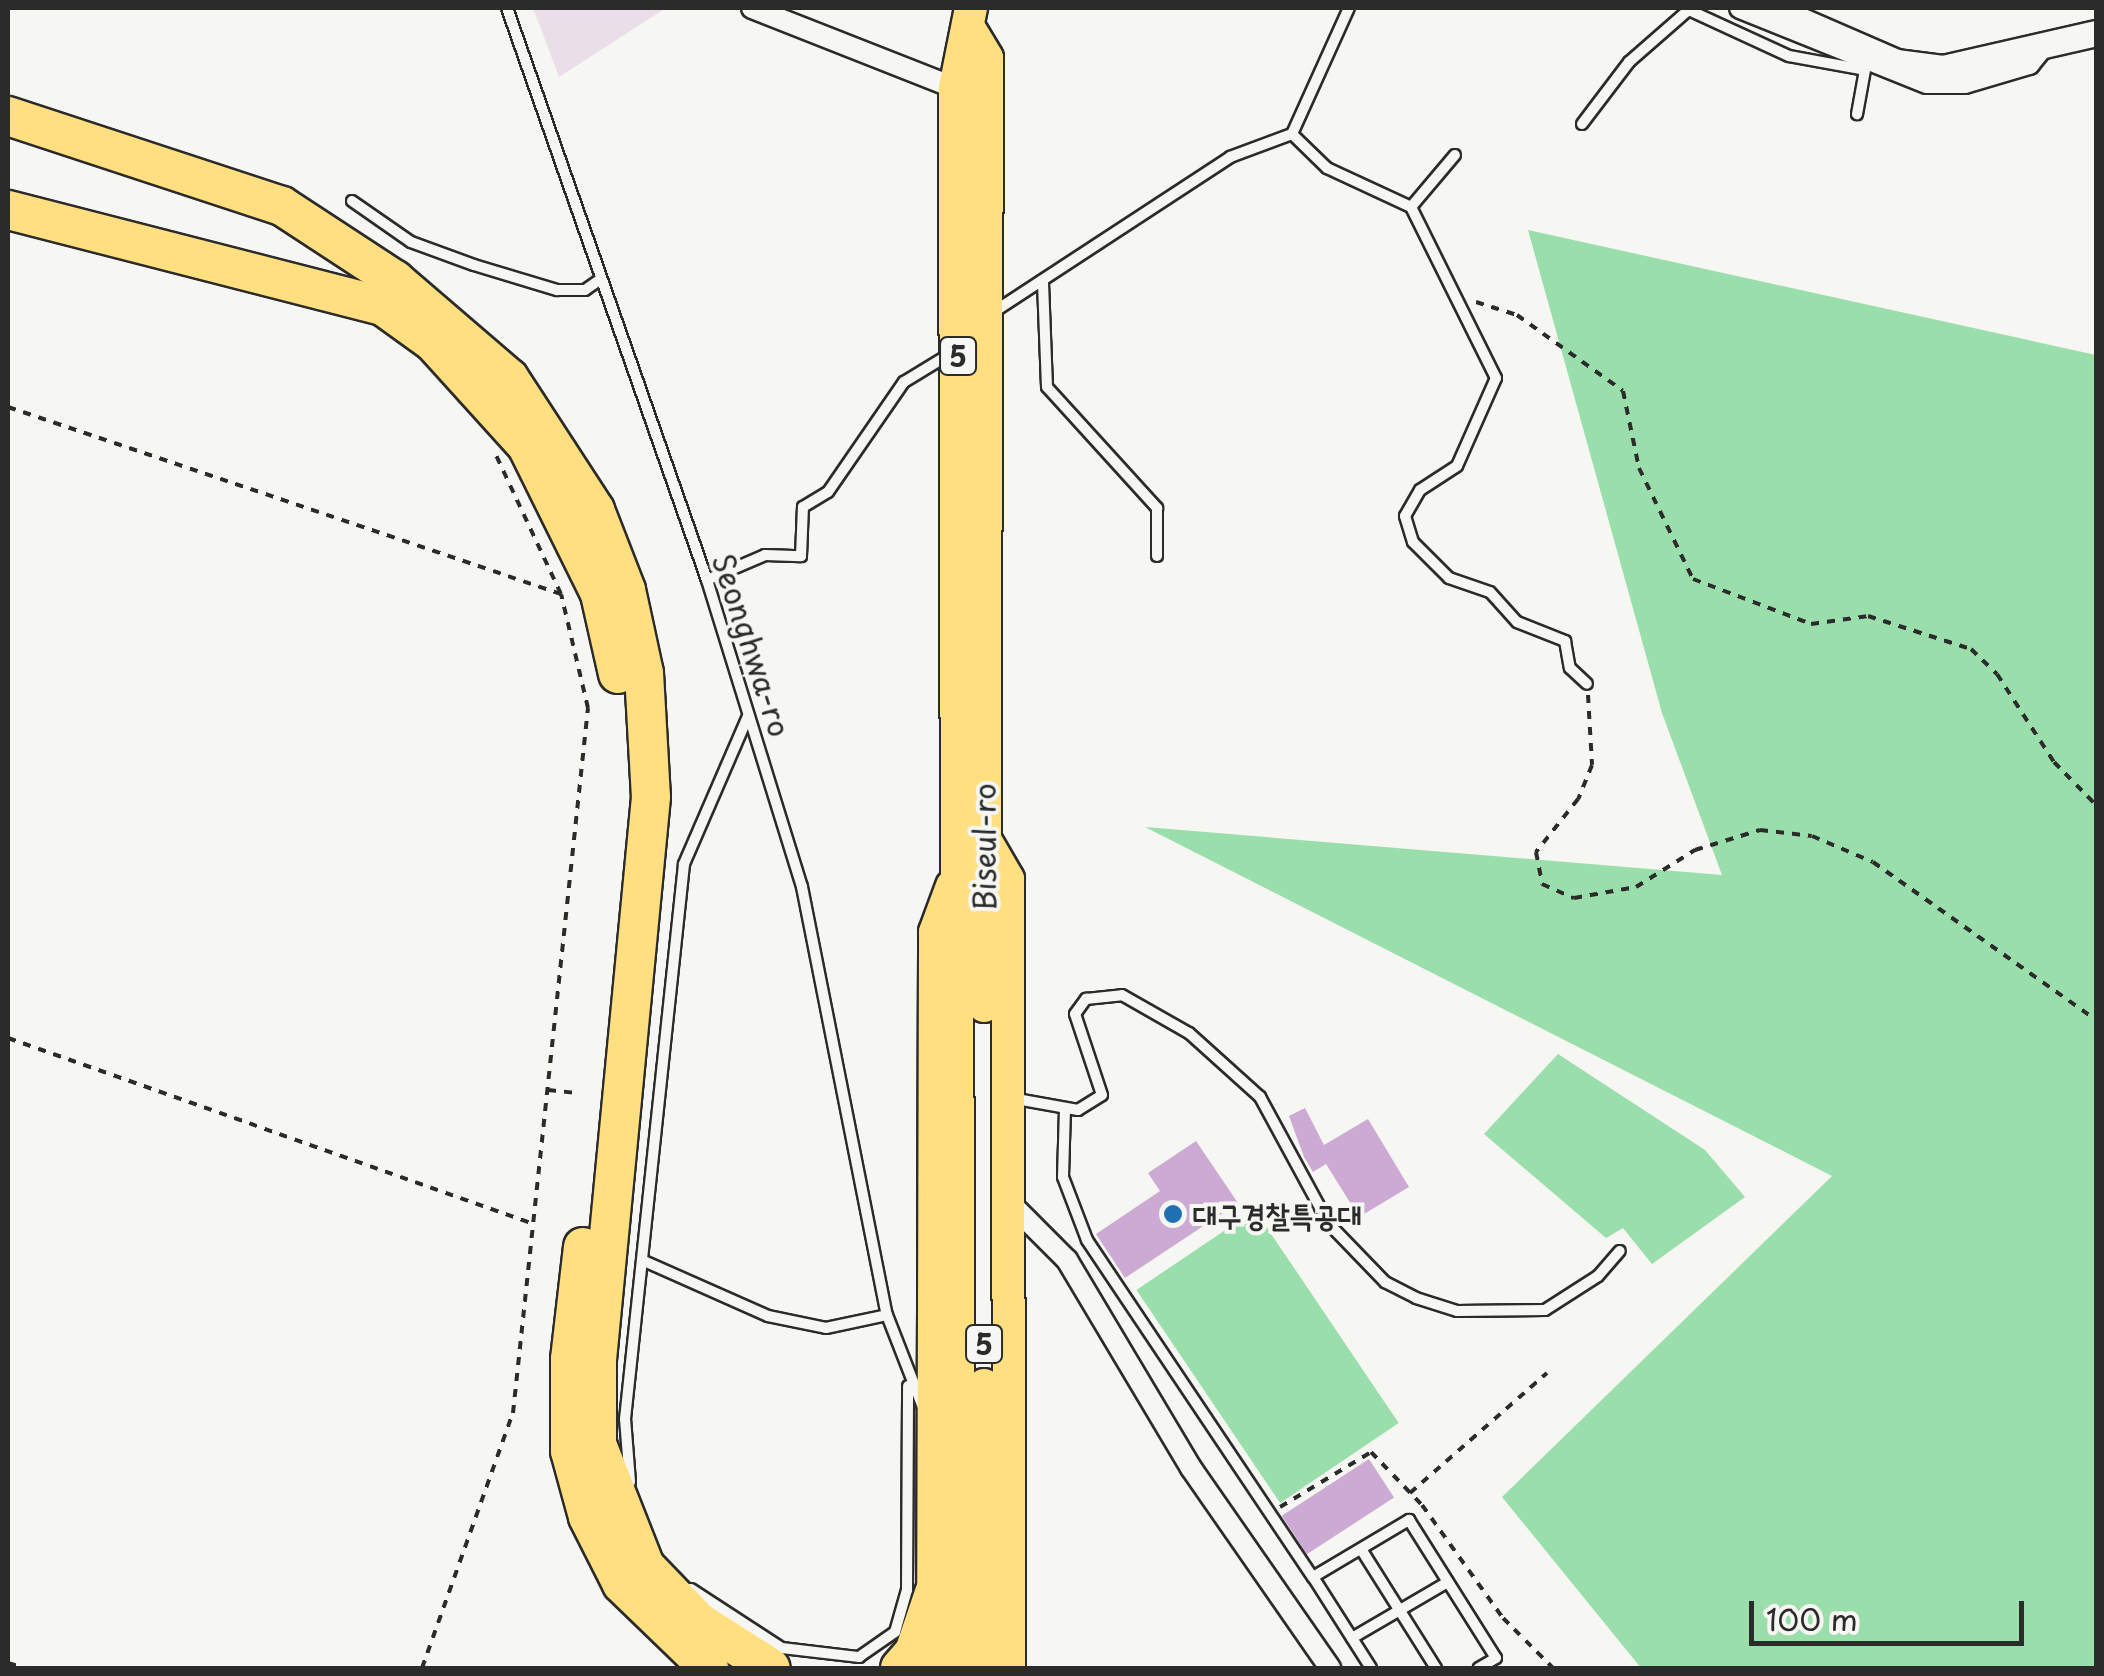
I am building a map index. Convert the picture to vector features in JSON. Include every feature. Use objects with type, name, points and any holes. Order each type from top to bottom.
[{"type":"highway","points":[[8,116],[282,206],[395,280],[509,378],[595,510],[626,590],[644,673],[652,796],[597,1360],[597,1444],[645,1566],[699,1622],[771,1668]]},
{"type":"highway","points":[[8,210],[384,306],[478,385],[527,446],[566,516],[600,594],[615,660],[628,792],[570,1360],[570,1451],[588,1518],[622,1584],[710,1668]]},
{"type":"highway","points":[[900,1668],[914,1652],[934,1594]]},
{"type":"main road","name":"Biseul-ro","points":[[971,19],[955,60],[958,870],[973,1020],[984,1668]]},
{"type":"main road","name":"Biseul-ro","points":[[959,1668],[973,1020],[984,837],[988,316],[988,58],[971,19]]},
{"type":"main road","points":[[984,837],[1008,880],[1012,1205],[1009,1668]]},
{"type":"main road","points":[[933,1668],[935,932],[958,870]]},
{"type":"street","points":[[752,8],[955,88]]},
{"type":"street","points":[[1740,8],[1927,84],[1965,83],[2028,64],[2043,47]]},
{"type":"street","points":[[1772,8],[1896,62],[1973,66],[2096,33]]},
{"type":"street","points":[[1012,1205],[1068,1260],[1191,1468],[1330,1668]]},
{"type":"lane","name":"Seonghwa-ro","points":[[506,8],[707,580],[802,888],[887,1315],[908,1383]]},
{"type":"lane","points":[[707,580],[765,555],[802,556],[803,507],[828,492],[868,425],[904,382],[939,367],[958,334],[1043,283],[1230,157],[1292,134],[1349,8]]},
{"type":"lane","points":[[1582,124],[1629,62],[1691,9],[1789,56],[1865,70],[1857,114]]},
{"type":"lane","points":[[1292,134],[1327,168],[1411,208],[1496,378],[1457,466],[1420,490],[1405,516],[1413,542],[1449,578],[1490,592],[1517,622],[1565,641],[1570,668],[1587,684]]},
{"type":"lane","points":[[1411,208],[1455,154]]},
{"type":"lane","points":[[352,201],[411,242],[474,265],[557,290],[585,290],[602,278]]},
{"type":"lane","points":[[1043,283],[1047,387],[1157,508],[1157,556]]},
{"type":"lane","points":[[661,1557],[636,1511],[626,1463],[684,864],[749,715]]},
{"type":"lane","points":[[1010,1098],[1065,1108],[1102,1096],[1076,1014],[1086,999],[1122,995],[1189,1034],[1260,1097],[1330,1224],[1385,1282],[1416,1298],[1457,1312],[1545,1310],[1598,1276],[1620,1251]]},
{"type":"lane","points":[[1065,1108],[1063,1177],[1087,1240],[1371,1668]]},
{"type":"lane","points":[[644,1261],[768,1316],[826,1328],[887,1315]]},
{"type":"lane","points":[[908,1383],[935,1428]]},
{"type":"lane","points":[[670,1568],[736,1623],[782,1648],[860,1657],[895,1632],[908,1563],[908,1383]]},
{"type":"lane","points":[[1313,1577],[1409,1520],[1496,1658],[1479,1668]]},
{"type":"lane","points":[[1361,1549],[1436,1668]]},
{"type":"lane","points":[[1352,1638],[1448,1582]]},
{"type":"path","points":[[1455,296],[1517,315],[1623,391],[1638,468],[1694,579],[1811,624],[1868,616],[1971,649],[1997,674],[2054,762],[2096,805]]},
{"type":"path","points":[[8,407],[561,594]]},
{"type":"path","points":[[422,1668],[513,1413],[588,708],[561,594],[492,446]]},
{"type":"path","points":[[1587,684],[1592,765],[1578,799],[1536,852],[1542,884],[1574,898],[1636,887],[1695,850],[1760,830],[1812,836],[1873,862],[2096,1020]]},
{"type":"path","points":[[8,1038],[533,1224]]},
{"type":"path","points":[[548,1090],[578,1093]]},
{"type":"path","points":[[1410,1493],[1547,1373]]},
{"type":"path","points":[[8,1663],[24,1668]]},
{"type":"shaded area","points":[[533,8],[666,8],[559,77]]},
{"type":"green space","points":[[1528,230],[2096,355],[2096,1668],[1641,1668],[1502,1497],[1832,1176],[1145,827],[1722,875],[1662,713]]},
{"type":"green space","points":[[1558,1054],[1705,1150],[1745,1197],[1652,1264],[1623,1228],[1606,1238],[1484,1134]]},
{"type":"green space","points":[[1255,1210],[1399,1423],[1280,1503],[1136,1290]]},
{"type":"building","points":[[1305,1108],[1324,1145],[1368,1119],[1409,1187],[1359,1217],[1326,1164],[1313,1172],[1304,1157],[1289,1116]]},
{"type":"building","name":"대구경찰특공대","points":[[1196,1141],[1238,1203],[1125,1278],[1096,1234],[1160,1191],[1148,1173]]},
{"type":"building","points":[[1369,1459],[1394,1498],[1307,1554],[1282,1516]]},
{"type":"place","name":"대구경찰특공대","points":[[1173,1214]]}]
